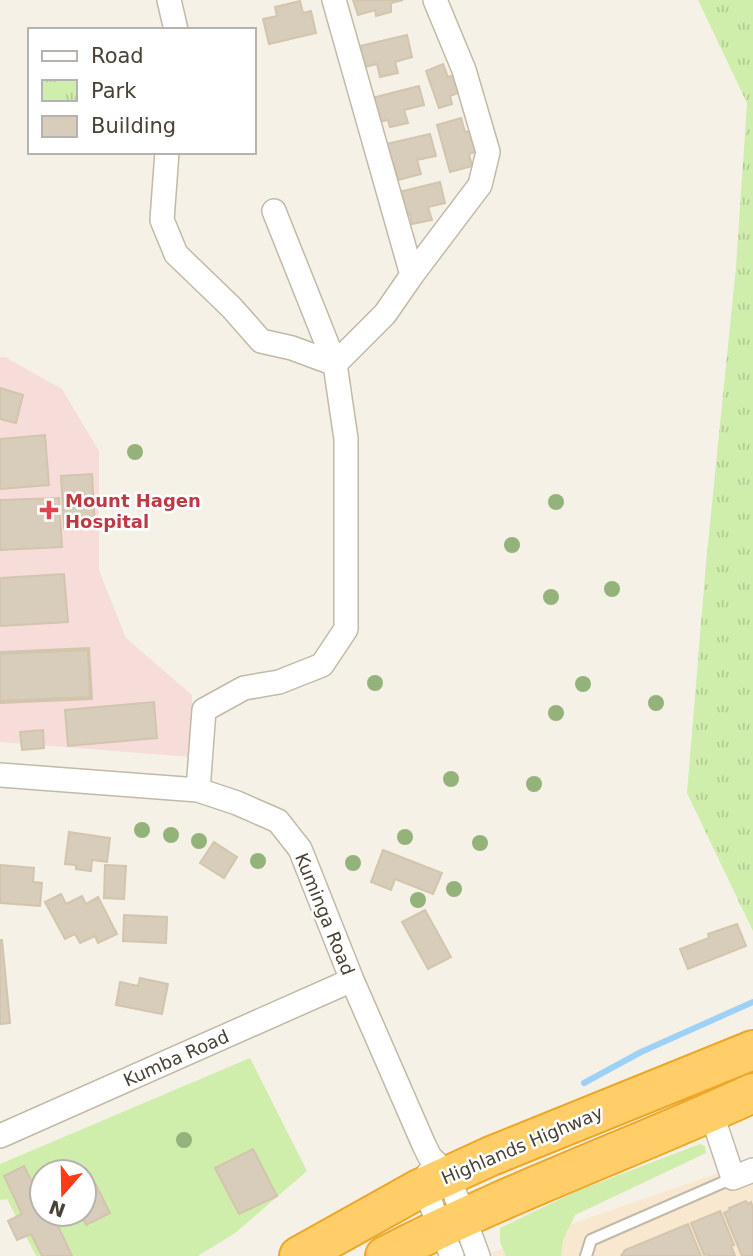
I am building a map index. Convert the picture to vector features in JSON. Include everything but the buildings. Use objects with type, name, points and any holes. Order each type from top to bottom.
[{"type":"highway","name":"Highlands Highway","points":[[299,1256],[435,1172],[491,1156],[753,1050]]},
{"type":"highway","points":[[385,1256],[452,1234],[511,1195],[753,1093]]},
{"type":"street","points":[[169,0],[176,28]]},
{"type":"street","points":[[334,0],[412,275]]},
{"type":"street","points":[[335,364],[385,314],[480,185],[488,152],[464,70],[435,0]]},
{"type":"street","points":[[167,154],[162,220],[176,254],[232,308],[261,341],[292,348],[335,364]]},
{"type":"street","points":[[198,790],[204,710],[244,688],[279,682],[322,664],[346,629],[346,439],[335,364],[274,211]]},
{"type":"street","name":"Kuminga Road","points":[[0,775],[198,790],[278,821],[300,849],[352,980],[435,1172],[452,1234],[478,1256]]},
{"type":"street","name":"Kumba Road","points":[[0,1136],[352,980]]},
{"type":"street","points":[[711,1112],[743,1174]]},
{"type":"lane","points":[[586,1256],[591,1240],[743,1174]]},
{"type":"shaded area","name":"Mount Hagen Hospital","points":[[0,357],[5,357],[62,389],[99,451],[99,570],[126,638],[192,695],[191,757],[0,742]]},
{"type":"shaded area","points":[[753,1161],[753,1256],[483,1256],[542,1234]]},
{"type":"green space","points":[[698,0],[753,0],[753,931],[687,793],[706,563],[736,267],[747,103]]},
{"type":"green space","points":[[250,1058],[307,1171],[235,1233],[198,1256],[36,1256],[7,1199],[0,1200],[0,1164]]},
{"type":"green space","points":[[700,1144],[705,1146],[706,1153],[575,1215],[563,1240],[561,1256],[506,1256],[500,1242],[500,1228],[577,1191]]},
{"type":"waterway","points":[[584,1083],[641,1052],[753,1002]]},
{"type":"place","name":"Mount Hagen Hospital","points":[[49,510]]}]
